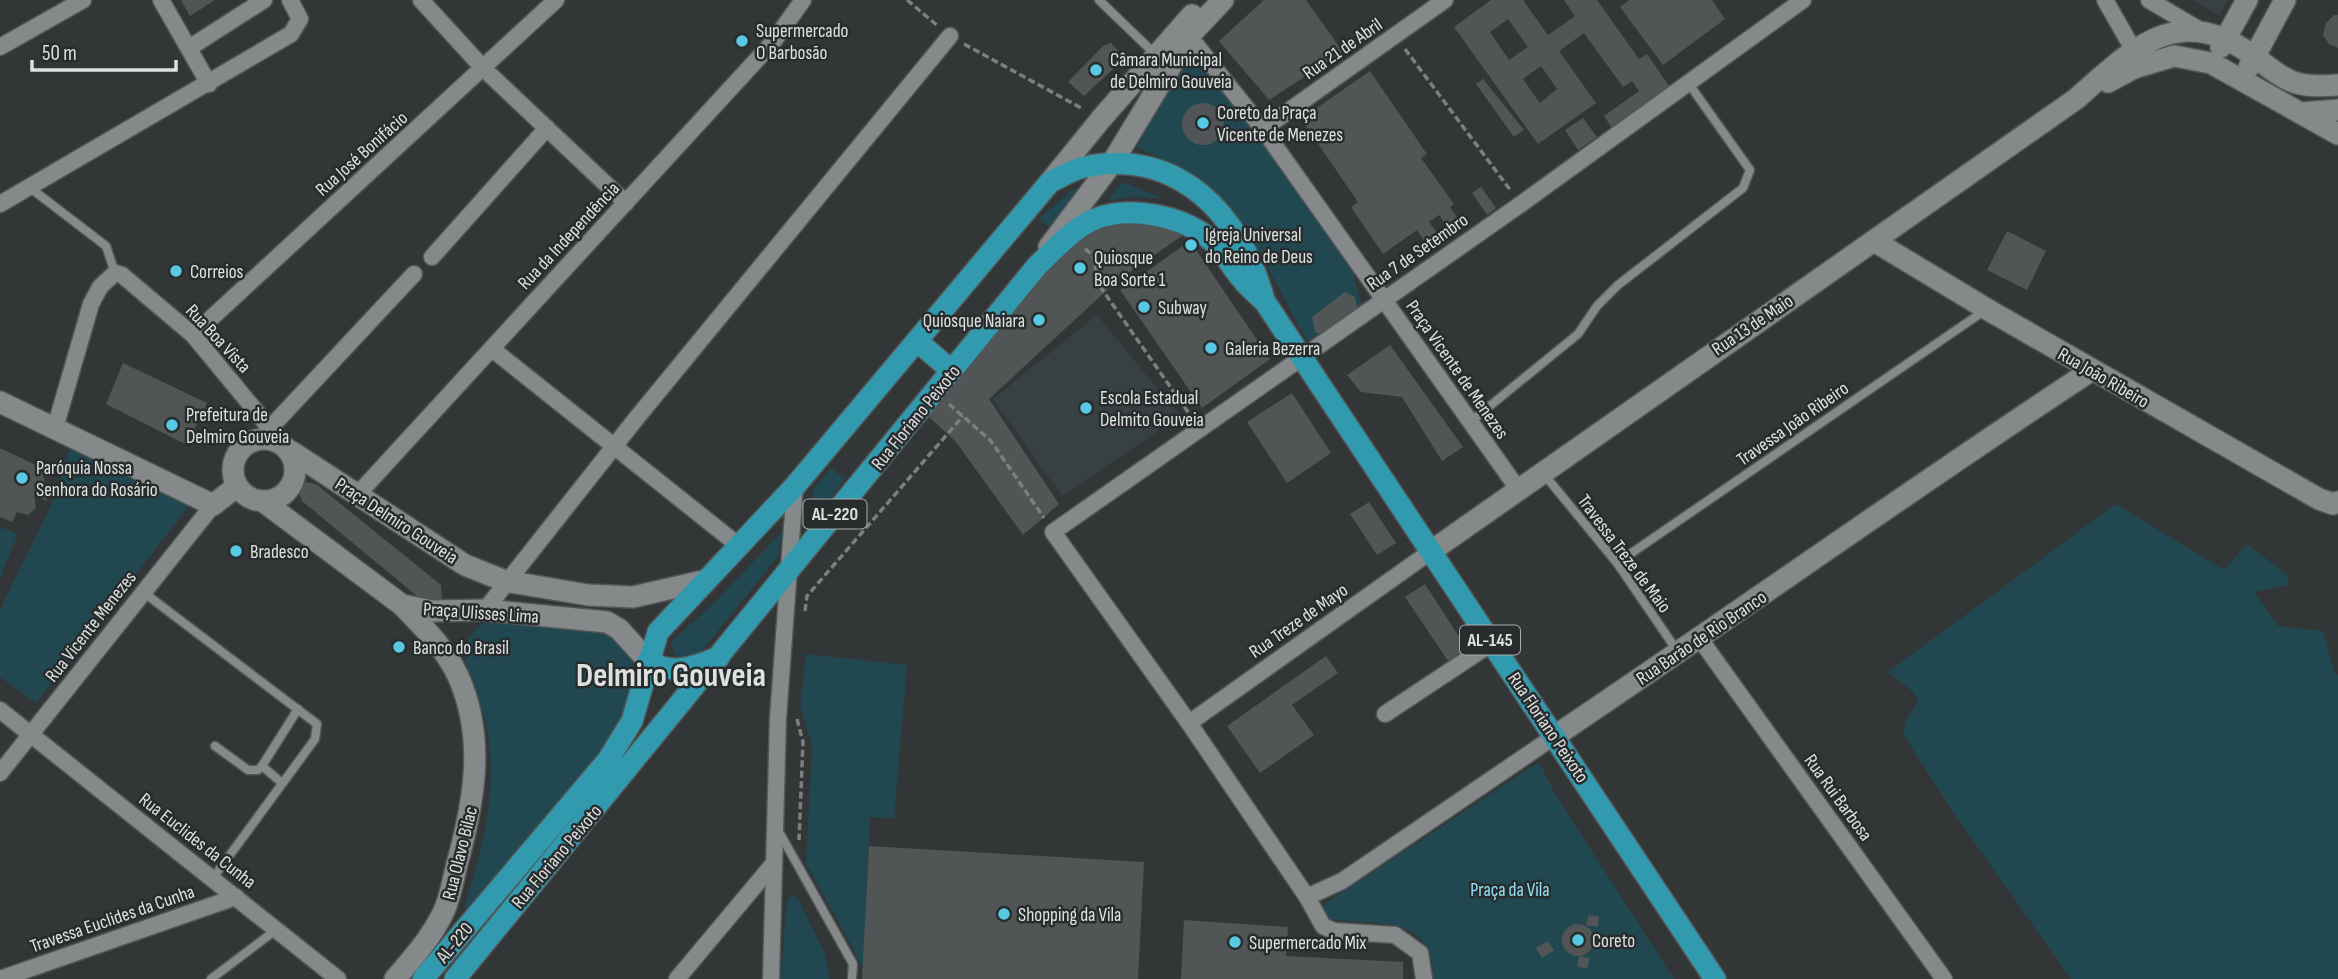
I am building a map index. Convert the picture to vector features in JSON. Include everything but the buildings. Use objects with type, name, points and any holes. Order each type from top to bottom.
[{"type":"highway","name":"Rua Floriano Peixoto","points":[[1050,183],[1082,167],[1112,163],[1154,167],[1195,187],[1240,237],[1265,302]]},
{"type":"highway","name":"AL-220","points":[[423,979],[608,760],[632,721],[648,661],[659,632],[703,581],[795,486],[1050,183]]},
{"type":"highway","name":"Rua Floriano Peixoto","points":[[455,979],[1037,266],[1066,238],[1093,219],[1108,215],[1144,214],[1186,223],[1213,242],[1243,280],[1265,302],[1716,979]]},
{"type":"highway","points":[[918,341],[952,371]]},
{"type":"highway","points":[[648,661],[658,667],[683,671],[720,657]]},
{"type":"street","points":[[0,47],[83,0]]},
{"type":"street","points":[[160,0],[209,84]]},
{"type":"street","points":[[189,48],[264,0]]},
{"type":"street","points":[[0,204],[291,34],[300,19],[290,0]]},
{"type":"street","points":[[421,0],[484,69],[626,203]]},
{"type":"street","name":"Rua José Bonifácio","points":[[193,335],[556,0]]},
{"type":"street","name":"Rua da Independência","points":[[358,494],[773,43],[803,0]]},
{"type":"street","points":[[1050,183],[1101,118],[1205,0]]},
{"type":"street","points":[[1037,266],[1112,163],[1189,36],[1223,0]]},
{"type":"street","name":"Rua 21 de Abril","points":[[1263,129],[1445,0]]},
{"type":"street","name":"Rua 7 de Setembro","points":[[1053,532],[1521,204],[1803,0]]},
{"type":"street","points":[[2105,0],[2133,49]]},
{"type":"street","points":[[2149,0],[2197,29],[2227,37],[2278,76],[2305,87],[2338,85]]},
{"type":"street","points":[[2211,63],[2247,0]]},
{"type":"street","points":[[2241,81],[2286,0]]},
{"type":"street","points":[[2076,99],[2133,49],[2163,32],[2197,29]]},
{"type":"street","points":[[485,610],[505,581],[950,36]]},
{"type":"street","name":"Praça Vicente de Menezes","points":[[1189,36],[1263,129],[1518,489]]},
{"type":"street","points":[[2076,99],[2134,68],[2174,56],[2211,63],[2338,134]]},
{"type":"street","name":"Rua 13 de Maio","points":[[1430,552],[2076,99]]},
{"type":"street","points":[[2302,113],[2338,110]]},
{"type":"street","points":[[432,257],[547,128]]},
{"type":"street","name":"Rua João Ribeiro","points":[[1874,241],[2092,370],[2336,505]]},
{"type":"street","points":[[55,428],[91,304],[100,287],[115,273]]},
{"type":"street","name":"Rua Boa Vista","points":[[115,273],[122,275],[193,335],[282,441]]},
{"type":"street","points":[[282,441],[414,274]]},
{"type":"street","points":[[492,349],[738,545]]},
{"type":"street","name":"Rua Barão de Rio Branco","points":[[1307,897],[1342,881],[1700,639],[1949,464],[2092,370]]},
{"type":"street","points":[[0,402],[213,505],[236,487]]},
{"type":"street","points":[[255,440],[282,441],[295,471],[289,489],[274,500],[264,502],[245,496],[236,487],[232,468],[239,450],[255,440]]},
{"type":"street","name":"Praça Delmiro Gouveia","points":[[282,441],[466,565],[505,581]]},
{"type":"street","points":[[771,979],[778,718],[795,486]]},
{"type":"street","name":"Praça Ulisses Lima","points":[[264,502],[402,605],[433,611],[485,610],[607,622],[619,629],[648,661]]},
{"type":"street","name":"Rua Vicente Menezes","points":[[0,773],[213,505]]},
{"type":"street","points":[[1053,532],[1189,723],[1307,897],[1323,926],[1334,932],[1395,935],[1420,953],[1424,979]]},
{"type":"street","name":"Rua Treze de Mayo","points":[[1189,723],[1430,552]]},
{"type":"street","name":"Praça Ulisses Lima","points":[[505,581],[588,595],[633,597],[703,581]]},
{"type":"street","name":"Rua Olavo Bilac","points":[[395,979],[430,937],[444,912],[472,808],[475,745],[471,717],[458,676],[435,640],[402,605]]},
{"type":"street","name":"Rua Rui Barbosa","points":[[1700,639],[1944,979]]},
{"type":"street","points":[[1385,714],[1492,643]]},
{"type":"street","name":"Rua Euclides da Cunha","points":[[0,710],[338,979]]},
{"type":"street","points":[[677,979],[774,863]]},
{"type":"street","name":"Travessa Euclides da Cunha","points":[[1,979],[236,897]]},
{"type":"lane","points":[[1099,0],[1155,55]]},
{"type":"lane","points":[[1469,423],[1578,334],[1597,306],[1618,285],[1743,188],[1750,170],[1689,84]]},
{"type":"lane","points":[[29,187],[106,246],[115,273]]},
{"type":"lane","name":"Travessa João Ribeiro","points":[[1617,563],[1986,309]]},
{"type":"lane","name":"Travessa Treze de Maio","points":[[1544,472],[1617,563],[1678,653]]},
{"type":"lane","points":[[143,592],[317,724],[315,739],[212,878]]},
{"type":"lane","points":[[215,746],[248,770],[258,770],[298,709]]},
{"type":"lane","points":[[262,766],[282,783]]},
{"type":"lane","points":[[775,824],[853,964],[852,979]]},
{"type":"lane","points":[[211,979],[276,929]]},
{"type":"path","points":[[907,0],[950,36],[1101,118]]},
{"type":"path","points":[[1395,35],[1521,204]]},
{"type":"path","points":[[1066,238],[1093,255],[1099,285],[1199,428]]},
{"type":"path","points":[[935,392],[991,441],[1053,532]]},
{"type":"path","points":[[804,621],[807,596],[963,416]]},
{"type":"path","points":[[793,709],[803,742],[799,847]]},
{"type":"shaded area","points":[[2192,0],[2228,0],[2219,15]]},
{"type":"shaded area","name":"Escola Estadual Delmito Gouveia","points":[[1097,315],[1180,416],[1062,496],[993,399]]},
{"type":"green space","points":[[1204,65],[1350,262],[1363,310],[1315,343],[1306,339],[1261,256],[1219,197],[1188,172],[1137,147],[1179,69]]},
{"type":"green space","points":[[1123,182],[1164,199],[1135,196],[1107,201]]},
{"type":"green space","points":[[1089,183],[1051,229],[1039,219],[1071,191]]},
{"type":"green space","points":[[71,445],[191,503],[36,703],[0,677],[0,609],[51,506]]},
{"type":"green space","points":[[831,468],[845,479],[829,500],[820,505],[813,499],[813,490]]},
{"type":"green space","points":[[2116,504],[2224,570],[2247,544],[2287,575],[2289,585],[2254,592],[2278,626],[2323,631],[2335,675],[2338,675],[2338,979],[2071,979],[1953,812],[1903,734],[1906,721],[1918,701],[1912,691],[1888,672]]},
{"type":"green space","points":[[0,527],[18,534],[0,578]]},
{"type":"green space","points":[[782,532],[778,556],[697,657],[677,658],[671,645],[675,638],[713,604]]},
{"type":"green space","points":[[497,619],[602,627],[622,644],[631,659],[637,680],[623,727],[470,912],[464,906],[483,838],[491,769],[486,722],[467,667],[466,650],[469,638],[476,629]]},
{"type":"green space","points":[[806,654],[907,665],[894,818],[870,817],[863,967],[806,863],[812,746],[800,706]]},
{"type":"green space","name":"Praça da Vila","points":[[1539,762],[1555,794],[1674,979],[1433,979],[1432,958],[1425,943],[1414,933],[1383,924],[1331,919],[1322,908],[1326,903]]},
{"type":"green space","points":[[794,896],[798,899],[825,954],[830,979],[781,979],[786,909],[788,899]]},
{"type":"place","name":"Supermercado O Barbosão","points":[[742,41]]},
{"type":"place","name":"Câmara Municipal de Delmiro Gouveia","points":[[1096,70]]},
{"type":"place","name":"Coreto da Praça Vicente de Menezes","points":[[1203,123]]},
{"type":"place","name":"Igreja Universal do Reino de Deus","points":[[1191,245]]},
{"type":"place","name":"Quiosque Boa Sorte 1","points":[[1080,268]]},
{"type":"place","name":"Correios","points":[[176,271]]},
{"type":"place","name":"Subway","points":[[1144,307]]},
{"type":"place","name":"Quiosque Naiara","points":[[1039,320]]},
{"type":"place","name":"Galeria Bezerra","points":[[1211,348]]},
{"type":"place","name":"Escola Estadual Delmito Gouveia","points":[[1086,408]]},
{"type":"place","name":"Prefeitura de Delmiro Gouveia","points":[[172,425]]},
{"type":"place","name":"Paróquia Nossa Senhora do Rosário","points":[[22,478]]},
{"type":"place","name":"Bradesco","points":[[236,551]]},
{"type":"place","name":"Banco do Brasil","points":[[399,647]]},
{"type":"place","name":"Shopping da Vila","points":[[1004,914]]},
{"type":"place","name":"Coreto","points":[[1578,940]]},
{"type":"place","name":"Supermercado Mix","points":[[1235,942]]},
{"type":"district","name":"Delmiro Gouveia","points":[[671,674]]}]
